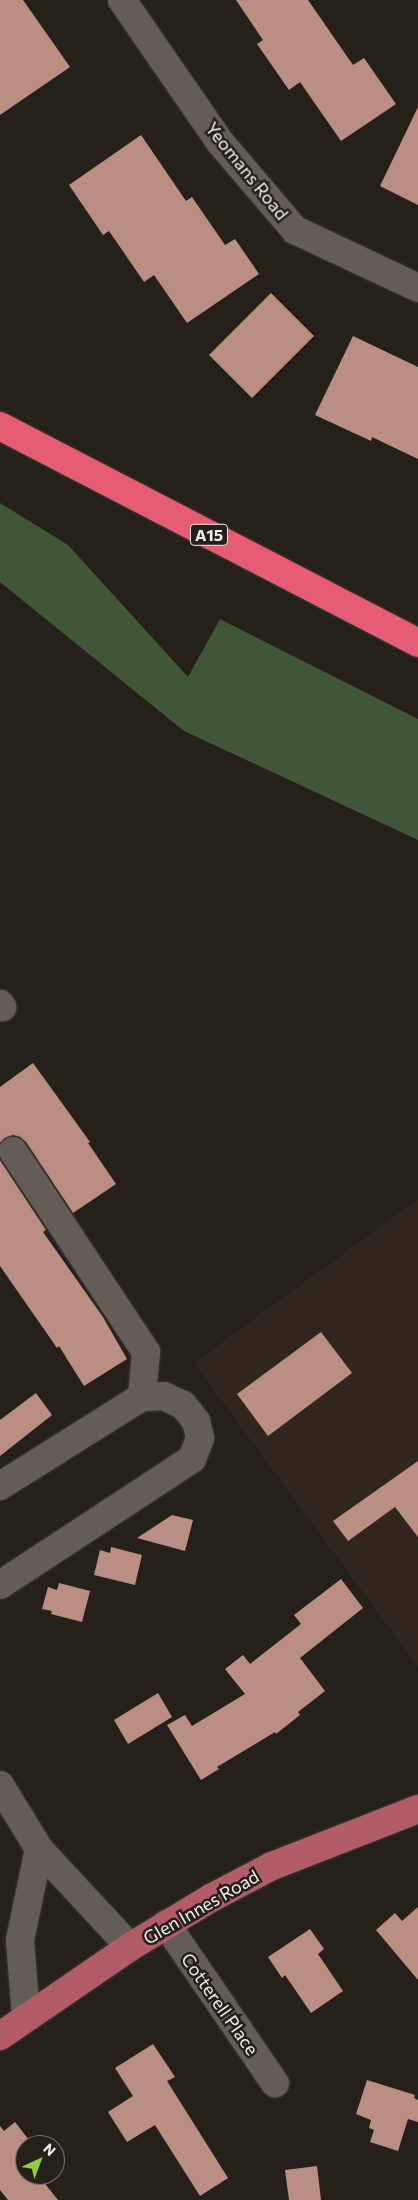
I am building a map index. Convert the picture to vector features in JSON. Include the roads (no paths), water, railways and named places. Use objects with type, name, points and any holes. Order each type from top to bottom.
[{"type":"highway","name":"A15","points":[[0,426],[418,643]]},
{"type":"main road","name":"Glen Innes Road","points":[[0,2036],[166,1924],[272,1866],[418,1809]]},
{"type":"street","name":"Yeomans Road","points":[[122,0],[220,142],[294,230],[418,288]]},
{"type":"street","points":[[13,1151],[146,1352],[142,1398]]},
{"type":"street","points":[[0,1486],[142,1398],[164,1396],[183,1405],[196,1421],[200,1438],[192,1459],[0,1585]]},
{"type":"street","points":[[0,1785],[40,1849],[130,1947]]},
{"type":"street","points":[[26,2017],[20,1940],[40,1849]]},
{"type":"street","name":"Cotterell Place","points":[[166,1924],[275,2083]]}]
